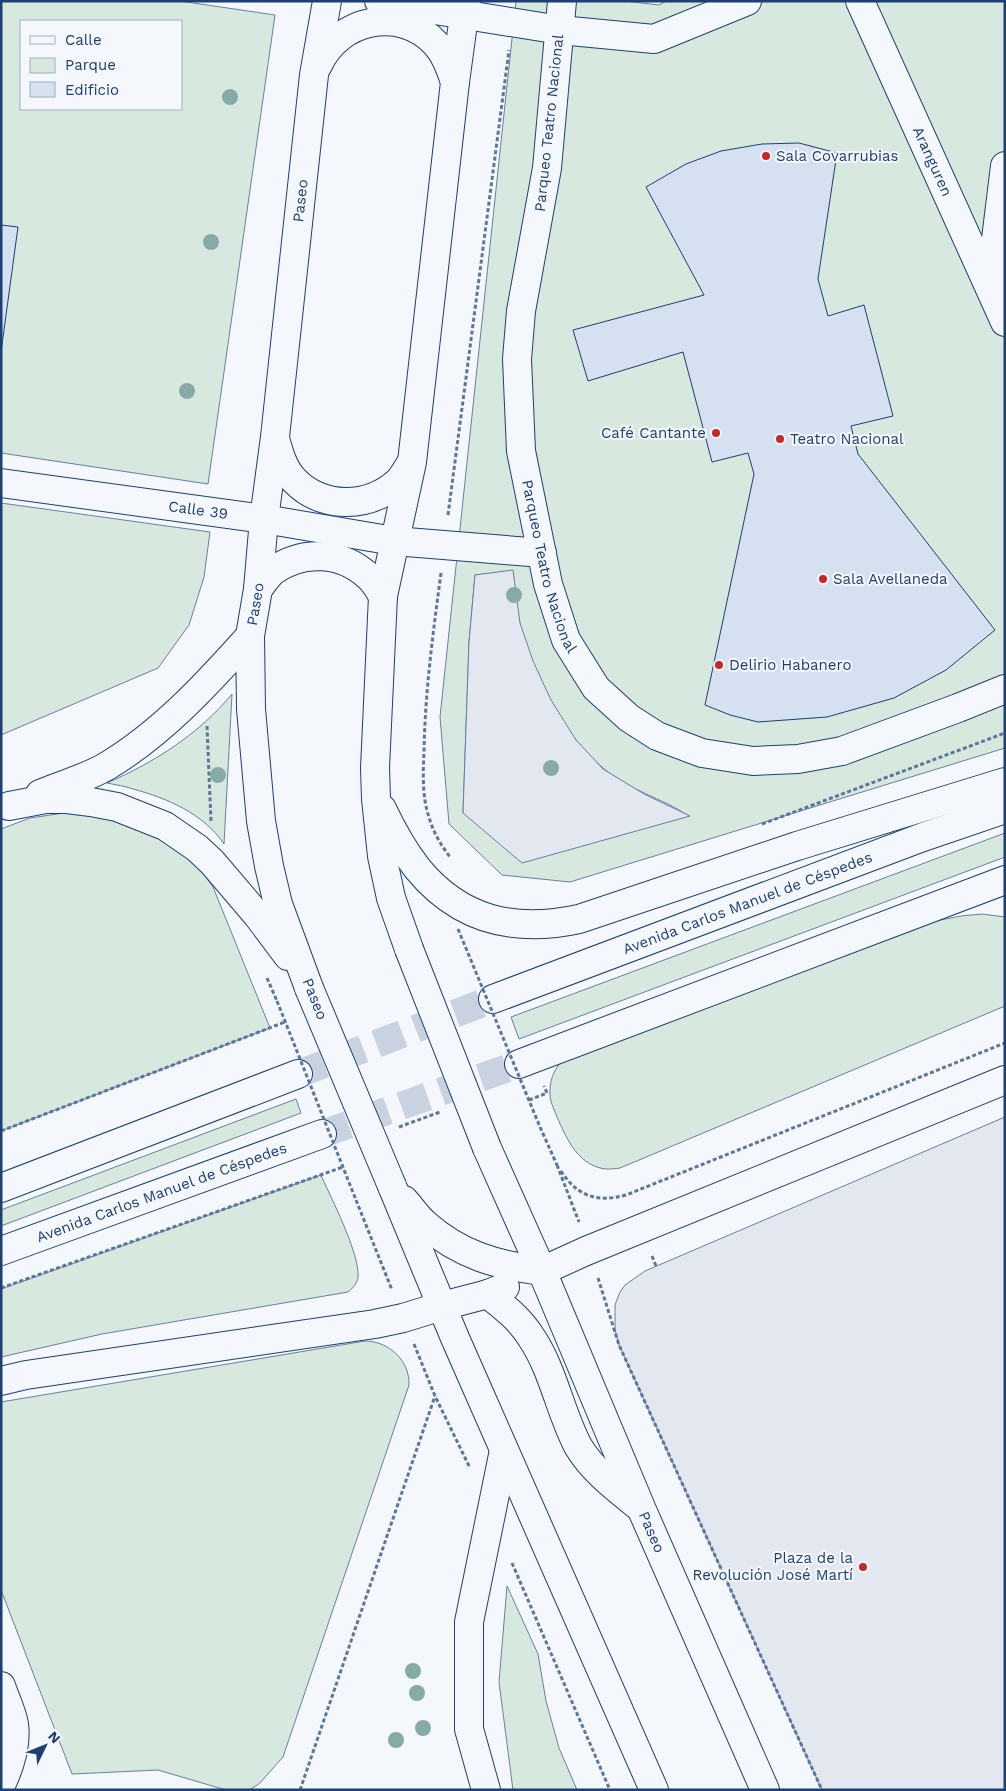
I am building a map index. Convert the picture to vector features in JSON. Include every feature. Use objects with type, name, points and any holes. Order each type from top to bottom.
[{"type":"main road","name":"Paseo","points":[[326,1],[314,75],[258,588],[250,636],[251,709],[261,821],[278,904],[309,988],[442,1306]]},
{"type":"main road","points":[[379,1],[464,8],[560,30],[654,39],[747,1]]},
{"type":"main road","name":"Parqueo Teatro Nacional","points":[[562,1],[547,168],[524,293],[517,359],[521,451],[548,584],[566,640],[596,688],[629,718],[657,736],[702,752],[753,761],[798,759],[842,751],[1005,689]]},
{"type":"main road","name":"Aranguren","points":[[860,1],[1005,322]]},
{"type":"main road","points":[[464,8],[412,462],[383,596],[375,768],[376,799],[403,848],[417,868],[445,896],[469,910],[492,920],[508,924],[558,924],[579,919],[797,846],[1005,782]]},
{"type":"main road","points":[[314,75],[323,54],[337,38],[356,26],[376,21],[398,22],[419,30],[436,44],[448,62],[455,82]]},
{"type":"main road","points":[[990,288],[1005,166]]},
{"type":"main road","points":[[275,437],[281,459],[293,479],[312,494],[334,502],[357,502],[380,495],[398,482],[412,462]]},
{"type":"main road","name":"Calle 39","points":[[1,484],[264,520],[394,542],[542,553]]},
{"type":"main road","points":[[258,588],[272,572],[290,561],[311,556],[333,557],[354,564],[370,578],[383,596]]},
{"type":"main road","points":[[5,808],[105,768],[137,746],[166,722],[218,673],[250,636]]},
{"type":"main road","points":[[5,808],[46,799],[67,799],[118,807],[165,826],[197,848],[212,862],[274,936],[309,988]]},
{"type":"main road","name":"Paseo","points":[[376,799],[382,856],[391,898],[487,1148],[542,1271],[642,1510],[765,1790]]},
{"type":"main road","name":"Avenida Carlos Manuel de Céspedes","points":[[493,999],[1005,808]]},
{"type":"main road","points":[[518,1077],[953,899],[1005,880]]},
{"type":"main road","points":[[953,899],[1005,902]]},
{"type":"main road","points":[[1,1188],[298,1074]]},
{"type":"main road","points":[[1,1380],[374,1324],[404,1318],[488,1294],[589,1250],[1005,1080]]},
{"type":"main road","name":"Avenida Carlos Manuel de Céspedes","points":[[1,1251],[331,1145]]},
{"type":"main road","points":[[392,1186],[424,1223],[450,1243],[495,1263],[542,1271]]},
{"type":"main road","points":[[488,1294],[512,1313],[532,1337],[542,1356],[579,1446],[596,1470],[642,1510]]},
{"type":"main road","points":[[442,1306],[654,1790]]},
{"type":"main road","points":[[486,1790],[469,1729],[469,1622],[504,1450]]},
{"type":"main road","points":[[1,1686],[14,1723],[14,1748],[8,1770],[1,1784]]},
{"type":"path","points":[[458,929],[557,1165],[589,1250],[619,1345],[822,1790]]},
{"type":"path","points":[[277,1001],[356,1200]]},
{"type":"path","points":[[1,1131],[285,1022]]},
{"type":"path","points":[[557,1165],[573,1186],[584,1194],[604,1199],[626,1196],[1005,1043]]},
{"type":"path","points":[[394,1129],[449,1108]]},
{"type":"path","points":[[1,1288],[343,1167]]},
{"type":"path","points":[[300,1790],[435,1396]]},
{"type":"green space","points":[[1,1],[180,1],[275,15],[208,484],[1,453]]},
{"type":"green space","points":[[516,1],[625,1],[659,5],[666,1],[1005,1],[1005,244],[990,288],[1005,322],[1005,748],[570,882],[502,875],[449,824],[440,717]],"holes":[[[513,571],[518,618],[533,663],[551,702],[575,738],[588,754],[613,776],[689,816],[463,813],[469,642],[475,575]]]},
{"type":"green space","points":[[1,503],[210,532],[204,577],[189,625],[158,668],[1,735]]},
{"type":"green space","points":[[232,694],[224,844],[206,824],[171,802],[127,787],[107,783],[142,766],[175,746],[205,722]]},
{"type":"green space","points":[[64,813],[118,819],[176,846],[204,874],[213,887],[270,1028],[1,1131],[1,829],[30,818]]},
{"type":"green space","points":[[1005,833],[1005,857],[519,1039],[511,1017]]},
{"type":"green space","points":[[982,914],[1005,917],[1005,1006],[620,1168],[603,1169],[583,1159],[572,1146],[560,1125],[551,1101],[550,1086],[554,1072],[566,1057],[930,922]]},
{"type":"green space","points":[[296,1099],[301,1113],[1,1226],[1,1210]]},
{"type":"green space","points":[[321,1175],[350,1241],[357,1267],[357,1282],[348,1292],[102,1334],[1,1357],[1,1289]]},
{"type":"green space","points":[[365,1341],[382,1344],[396,1354],[406,1368],[409,1385],[283,1757],[259,1784],[249,1790],[226,1790],[158,1770],[72,1774],[1,1590],[1,1402]]},
{"type":"green space","points":[[507,1586],[538,1654],[546,1701],[559,1748],[577,1790],[513,1790],[499,1682]]},
{"type":"shaded area","points":[[513,570],[520,623],[533,661],[551,700],[576,740],[603,769],[644,794],[690,816],[522,863],[463,813],[469,642],[475,575]]},
{"type":"shaded area","name":"Plaza de la Revolución José Martí","points":[[1005,1117],[1005,1790],[822,1790],[619,1345],[615,1330],[615,1305],[625,1285],[645,1271]]},
{"type":"building","name":"Teatro Nacional","points":[[799,143],[837,153],[818,279],[828,316],[864,305],[893,416],[851,426],[858,454],[995,630],[946,670],[894,698],[827,717],[758,722],[730,715],[705,705],[754,474],[748,453],[712,462],[683,352],[588,381],[573,330],[704,295],[646,187],[686,164],[721,151],[762,144]]},
{"type":"building","points":[[1,225],[18,227],[1,352]]},
{"type":"tunnel","points":[[298,1074],[493,999]]},
{"type":"tunnel","points":[[322,1134],[519,1064]]},
{"type":"place","name":"Sala Covarrubias","points":[[766,156]]},
{"type":"place","name":"Café Cantante","points":[[716,433]]},
{"type":"place","name":"Teatro Nacional","points":[[780,439]]},
{"type":"place","name":"Sala Avellaneda","points":[[823,579]]},
{"type":"place","name":"Delirio Habanero","points":[[719,665]]},
{"type":"place","name":"Plaza de la Revolución José Martí","points":[[863,1567]]}]
